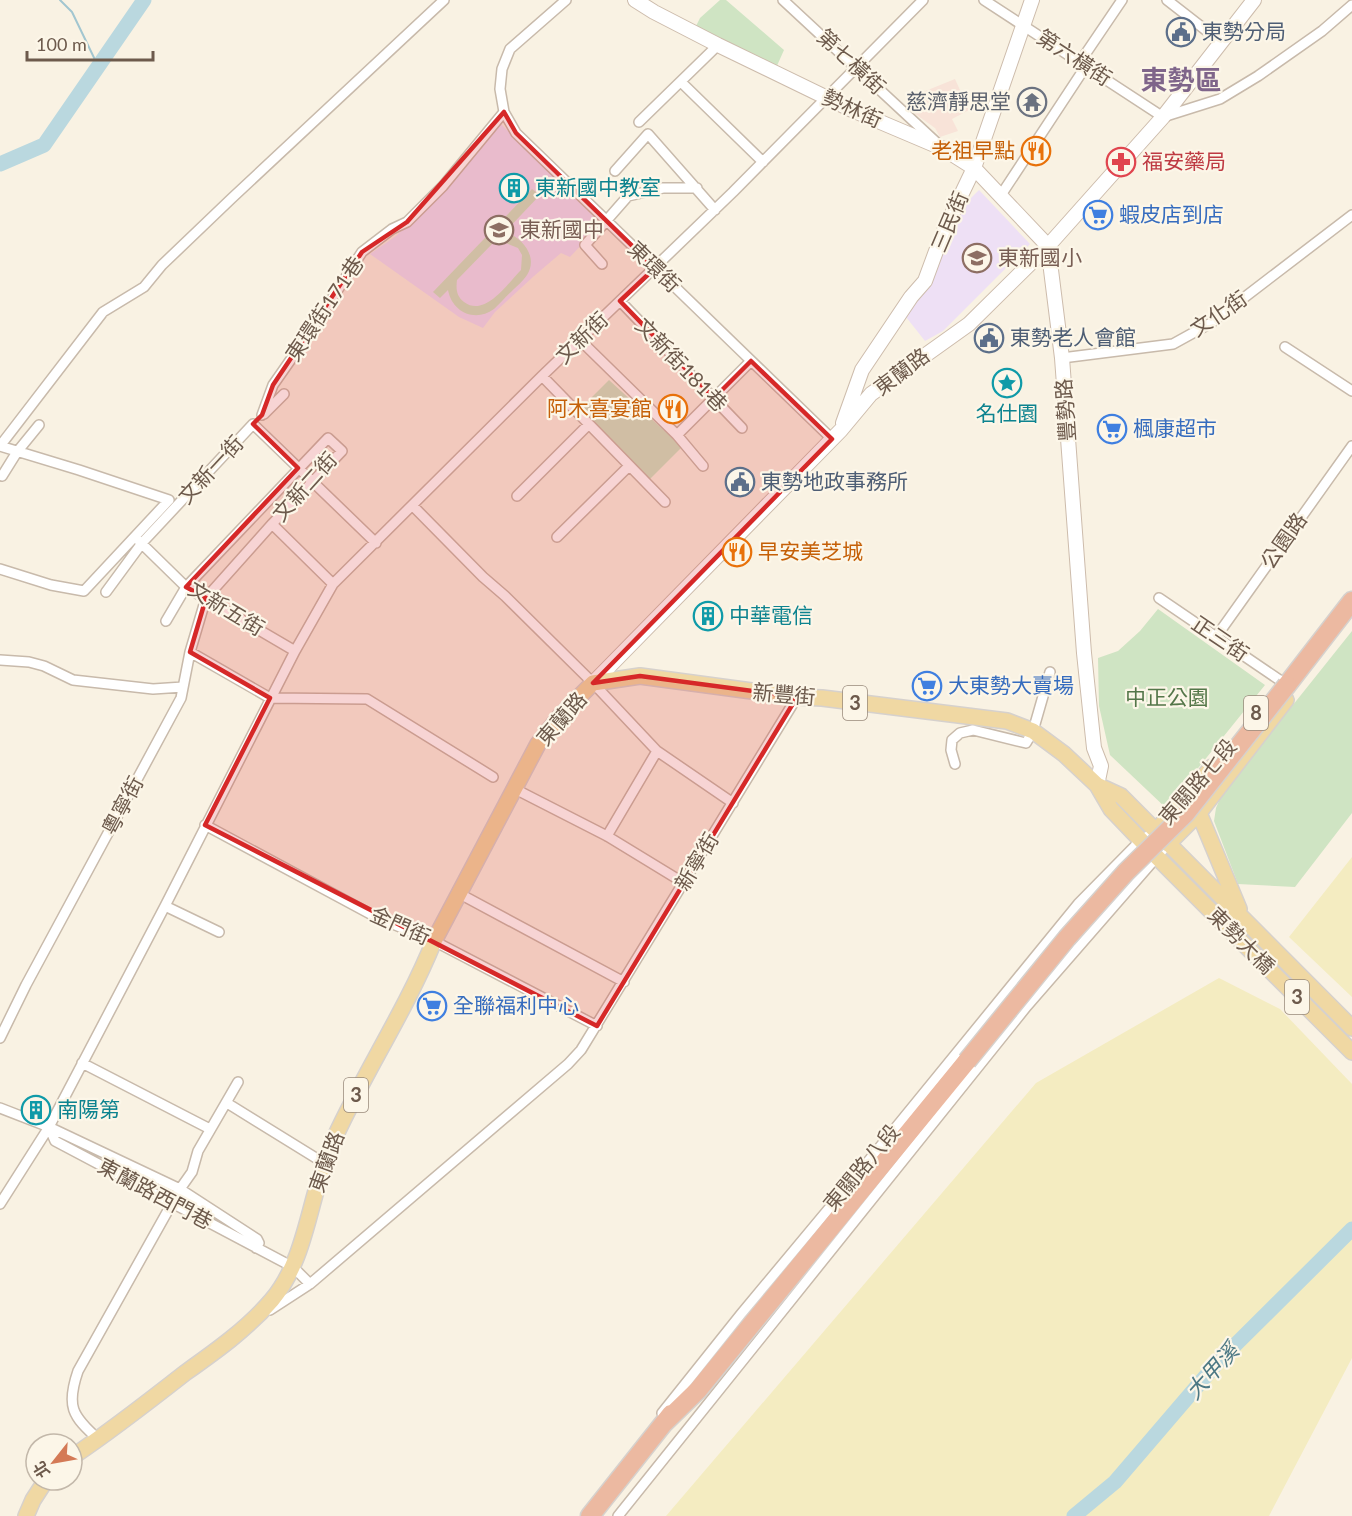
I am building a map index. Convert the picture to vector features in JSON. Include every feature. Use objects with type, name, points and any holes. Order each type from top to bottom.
[{"type":"highway","points":[[667,1429],[1066,938],[1126,872],[1186,813],[1284,683],[1352,602]]},
{"type":"highway","points":[[605,1516],[667,1429],[866,1164]]},
{"type":"highway","points":[[590,1516],[869,1194],[888,1178]]},
{"type":"main road","name":"東關路七段","points":[[1156,831],[1284,683],[1352,592]]},
{"type":"main road","name":"東關路七段","points":[[1168,844],[1199,813],[1352,615]]},
{"type":"main road","name":"新豐街","points":[[593,683],[640,676],[1006,721],[1033,731],[1064,754],[1097,785]]},
{"type":"main road","name":"東蘭路","points":[[84,1449],[255,1319],[273,1298],[293,1267],[324,1163],[368,1069],[420,975],[434,941],[538,744],[560,716],[593,683]]},
{"type":"main road","points":[[1223,754],[1236,765]]},
{"type":"main road","name":"3","points":[[1097,785],[1121,796],[1168,844]]},
{"type":"main road","name":"3","points":[[1097,785],[1111,808],[1156,856]]},
{"type":"main road","points":[[1199,813],[1241,915]]},
{"type":"main road","name":"東勢大橋","points":[[1168,844],[1352,1028]]},
{"type":"main road","name":"東勢大橋","points":[[1156,856],[1352,1052]]},
{"type":"main road","points":[[26,1516],[38,1492]]},
{"type":"street","points":[[0,569],[51,585],[84,591],[139,540],[169,500],[0,446],[103,312],[144,287],[162,265],[216,213],[444,0]]},
{"type":"street","name":"東環街","points":[[566,0],[510,49],[502,69],[500,89],[504,112],[516,133],[751,361],[836,435]]},
{"type":"street","name":"勢林街","points":[[635,0],[718,45],[826,98],[944,149],[974,168],[1048,246]]},
{"type":"street","name":"第七橫街","points":[[783,0],[944,149]]},
{"type":"street","name":"文新街","points":[[270,698],[333,584],[414,506],[542,376],[715,210],[923,0]]},
{"type":"street","name":"第六橫街","points":[[984,0],[1163,117]]},
{"type":"street","name":"三民街","points":[[836,435],[862,370],[925,281],[942,235],[974,168],[1032,0]]},
{"type":"street","points":[[1001,195],[1122,0]]},
{"type":"street","points":[[1167,0],[1221,42]]},
{"type":"street","points":[[1048,246],[1163,117],[1254,0]]},
{"type":"street","points":[[1163,117],[1220,99],[1322,32],[1352,5]]},
{"type":"street","points":[[639,122],[718,45]]},
{"type":"street","points":[[681,82],[763,162]]},
{"type":"street","name":"東環街171巷","points":[[262,415],[273,385],[318,322],[362,252],[392,229],[407,222],[443,186],[504,112]]},
{"type":"street","points":[[615,171],[648,134],[715,210]]},
{"type":"street","points":[[602,264],[585,245],[628,196],[663,188],[697,188]]},
{"type":"street","name":"文化街","points":[[1062,358],[1173,344],[1211,323],[1352,215]]},
{"type":"street","name":"豐勢路","points":[[1048,246],[1062,358],[1084,653],[1094,748],[1101,766],[1097,785]]},
{"type":"street","name":"東蘭路","points":[[593,683],[836,435],[871,394],[969,324],[1048,246]]},
{"type":"street","name":"文新街181巷","points":[[620,301],[742,428]]},
{"type":"street","points":[[580,340],[677,435],[703,466]]},
{"type":"street","points":[[1286,347],[1352,391]]},
{"type":"street","points":[[677,435],[751,361]]},
{"type":"street","points":[[542,376],[664,502]]},
{"type":"street","points":[[253,424],[284,394]]},
{"type":"street","name":"文新一街","points":[[106,592],[139,540],[253,424],[376,543]]},
{"type":"street","points":[[517,496],[589,424]]},
{"type":"street","points":[[2,476],[17,452],[39,425]]},
{"type":"street","name":"文新二街","points":[[166,621],[186,587],[328,438],[342,451],[206,598],[190,652]]},
{"type":"street","name":"公園路","points":[[1216,637],[1352,446]]},
{"type":"street","points":[[557,537],[629,465]]},
{"type":"street","points":[[414,506],[483,577],[593,683],[657,751],[733,803]]},
{"type":"street","points":[[273,524],[333,584]]},
{"type":"street","name":"文新五街","points":[[139,540],[186,587],[295,651]]},
{"type":"street","name":"正三街","points":[[1159,598],[1284,683]]},
{"type":"street","points":[[190,652],[270,698],[367,699],[493,777]]},
{"type":"street","name":"粵寧街","points":[[0,1038],[26,985],[181,699],[190,652]]},
{"type":"street","points":[[0,660],[29,662],[44,666],[73,680],[153,689],[183,687]]},
{"type":"street","points":[[956,764],[951,750],[952,740],[960,733],[973,730],[1026,743],[1033,731],[1050,672]]},
{"type":"street","name":"新寧街","points":[[597,1026],[797,697]]},
{"type":"street","points":[[0,1204],[49,1127],[165,906],[270,698]]},
{"type":"street","points":[[607,836],[657,751]]},
{"type":"street","points":[[515,789],[607,836],[684,883]]},
{"type":"street","name":"金門街","points":[[205,825],[376,917],[434,941],[597,1026]]},
{"type":"street","name":"東關路八段","points":[[580,1516],[741,1314],[1078,904],[1141,840],[1156,831]]},
{"type":"street","name":"東關路八段","points":[[618,1516],[1027,1006],[1168,844]]},
{"type":"street","points":[[460,894],[624,982]]},
{"type":"street","points":[[165,906],[219,932]]},
{"type":"street","name":"東蘭路","points":[[255,1319],[310,1284],[568,1064],[581,1050],[597,1026]]},
{"type":"street","points":[[82,1063],[210,1129]]},
{"type":"street","points":[[98,1439],[80,1421],[73,1409],[76,1378],[192,1172],[198,1150],[238,1082]]},
{"type":"street","points":[[226,1102],[324,1163]]},
{"type":"street","name":"東蘭路西門巷","points":[[0,1108],[49,1127],[55,1141],[293,1267],[310,1284]]},
{"type":"street","points":[[49,1127],[180,1190],[257,1239],[259,1243],[256,1248]]},
{"type":"highlighted area","points":[[504,112],[516,133],[655,268],[620,301],[714,398],[751,361],[832,439],[593,683],[640,676],[797,697],[597,1026],[205,825],[270,698],[190,652],[206,598],[186,587],[298,468],[253,424],[262,415],[273,385],[362,252],[407,222]]},
{"type":"shaded area","points":[[955,79],[969,110],[952,119],[958,131],[940,137],[935,128],[914,113],[908,98]]},
{"type":"shaded area","name":"東新國中","points":[[500,123],[601,224],[570,257],[561,253],[534,276],[495,312],[483,328],[459,317],[370,254],[396,236],[445,190]]},
{"type":"shaded area","name":"東新國小","points":[[979,190],[1030,244],[943,331],[925,341],[906,317],[932,272],[961,208]]},
{"type":"green space","points":[[720,0],[726,0],[784,50],[776,68],[695,28],[700,18]]},
{"type":"green space","points":[[532,189],[540,195],[505,232],[517,238],[527,248],[530,254],[530,268],[524,279],[494,309],[487,313],[472,315],[465,313],[454,304],[448,290],[440,298],[433,292]],"holes":[[[501,241],[518,248],[522,255],[521,270],[496,297],[480,306],[472,306],[461,300],[457,292],[457,280],[494,242]]]},
{"type":"green space","points":[[609,380],[682,447],[649,480],[579,410]]},
{"type":"green space","name":"中正公園","points":[[1158,609],[1265,685],[1166,808],[1110,755],[1099,706],[1098,658],[1118,651],[1140,631]]},
{"type":"green space","points":[[1352,631],[1352,813],[1295,887],[1238,884],[1214,821],[1222,794]]},
{"type":"sand","points":[[1352,857],[1352,997],[1289,937]]},
{"type":"sand","points":[[1219,978],[1280,1009],[1352,1084],[1352,1358],[1269,1516],[666,1516],[1036,1083]]},
{"type":"waterway","points":[[60,0],[72,12],[98,66]]},
{"type":"waterway","points":[[0,164],[44,145],[144,0]]},
{"type":"waterway","name":"大甲溪","points":[[1074,1516],[1115,1482],[1217,1363],[1352,1229]]},
{"type":"place","name":"東勢分局","points":[[1181,32]]},
{"type":"place","name":"慈濟靜思堂","points":[[1032,102]]},
{"type":"place","name":"老祖早點","points":[[1036,151]]},
{"type":"place","name":"福安藥局","points":[[1121,162]]},
{"type":"place","name":"東新國中教室","points":[[514,188]]},
{"type":"place","name":"蝦皮店到店","points":[[1098,215]]},
{"type":"place","name":"東新國中","points":[[499,230]]},
{"type":"place","name":"東新國小","points":[[977,258]]},
{"type":"place","name":"東勢老人會館","points":[[989,338]]},
{"type":"place","name":"名仕園","points":[[1007,383]]},
{"type":"place","name":"阿木喜宴館","points":[[673,409]]},
{"type":"place","name":"楓康超市","points":[[1112,429]]},
{"type":"place","name":"東勢地政事務所","points":[[740,482]]},
{"type":"place","name":"早安美芝城","points":[[737,552]]},
{"type":"place","name":"中華電信","points":[[708,616]]},
{"type":"place","name":"大東勢大賣場","points":[[927,686]]},
{"type":"place","name":"全聯福利中心","points":[[432,1006]]},
{"type":"place","name":"南陽第","points":[[36,1110]]},
{"type":"district","name":"東勢區","points":[[1181,81]]}]
